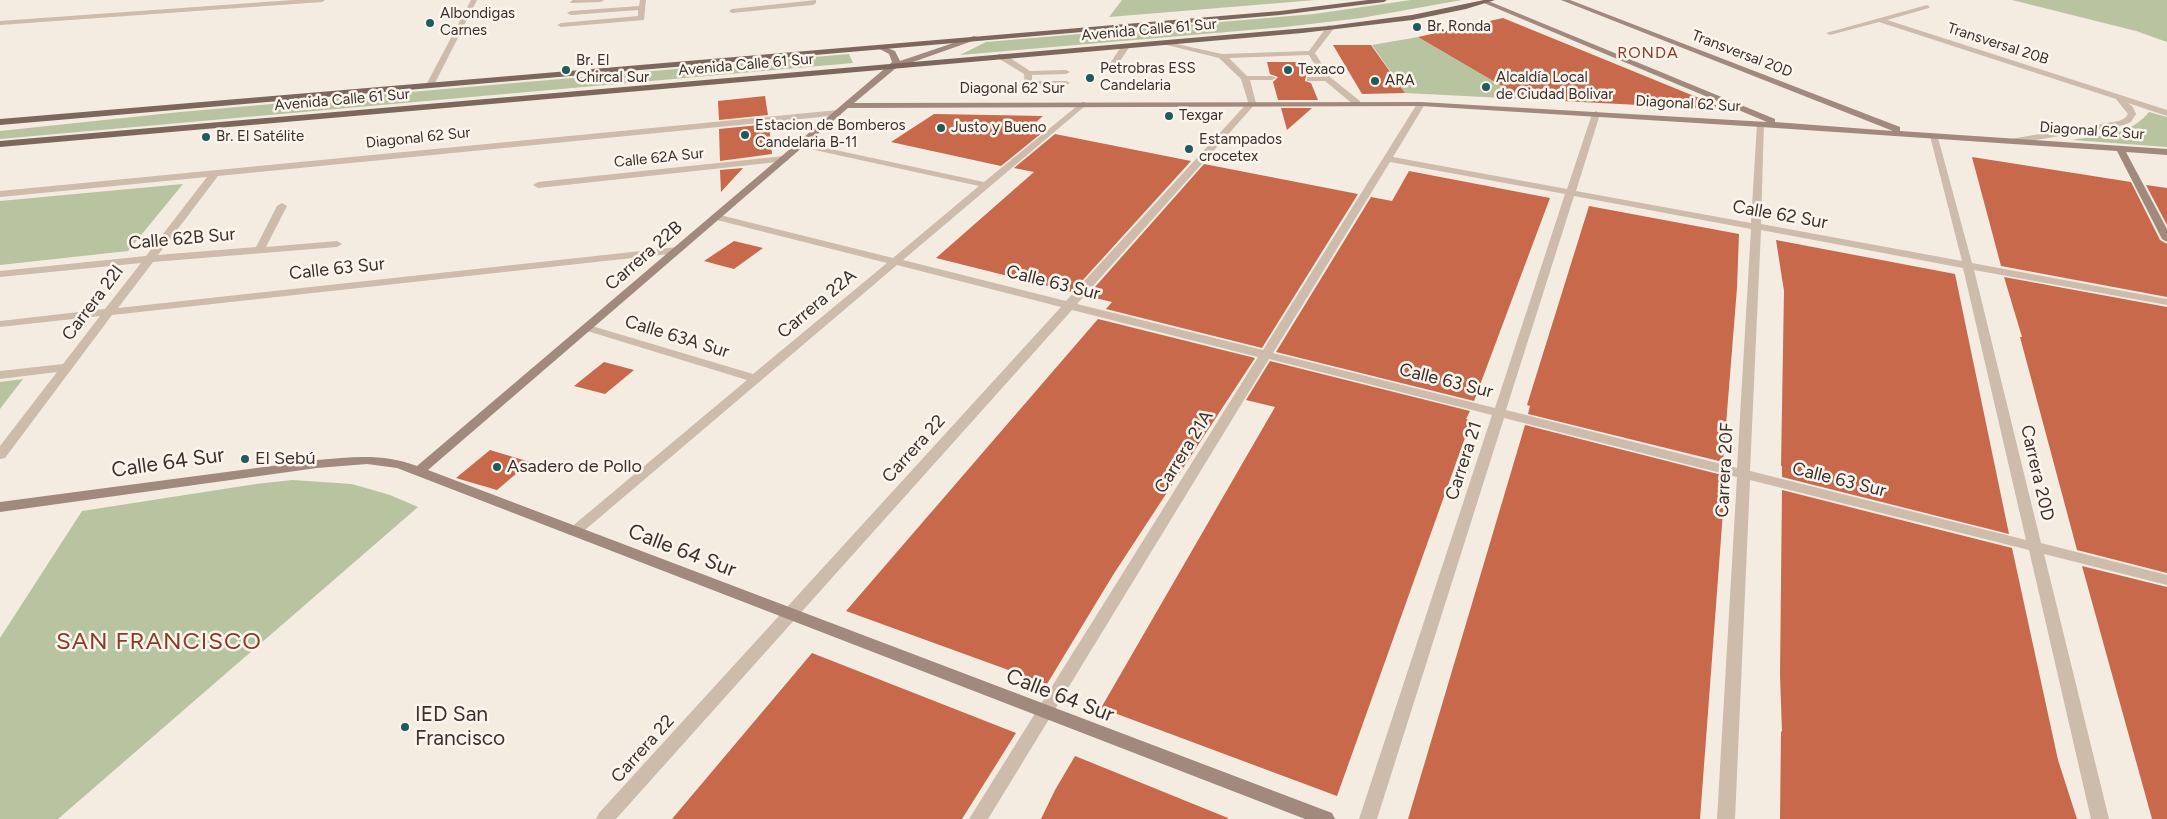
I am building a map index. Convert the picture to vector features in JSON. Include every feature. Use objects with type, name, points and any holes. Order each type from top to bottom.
[{"type":"main road","name":"Avenida Calle 61 Sur","points":[[0,122],[1280,13],[1384,0]]},
{"type":"main road","name":"Avenida Calle 61 Sur","points":[[0,144],[1332,27],[1417,16],[1488,1]]},
{"type":"street","points":[[0,23],[322,0]]},
{"type":"street","points":[[430,85],[474,0]]},
{"type":"street","points":[[573,2],[601,0]]},
{"type":"street","points":[[732,11],[813,3],[813,0]]},
{"type":"street","name":"Transversal 20D","points":[[1564,0],[1909,134]]},
{"type":"street","points":[[1488,1],[1782,125]]},
{"type":"street","points":[[561,25],[641,18],[642,4],[571,13]]},
{"type":"street","points":[[1830,33],[1927,7]]},
{"type":"street","name":"Transversal 20B","points":[[1880,20],[2167,113]]},
{"type":"street","points":[[1163,43],[1222,56],[1311,53],[1332,27]]},
{"type":"street","name":"Carrera 22B","points":[[418,472],[893,66],[977,38]]},
{"type":"street","points":[[1111,68],[1126,46]]},
{"type":"street","points":[[880,47],[892,53],[896,62],[893,66]]},
{"type":"street","points":[[1311,53],[1327,79],[1357,103]]},
{"type":"street","points":[[1001,56],[1028,73],[1066,72]]},
{"type":"street","points":[[1222,56],[1244,78],[1252,104]]},
{"type":"street","points":[[1028,73],[1028,84],[1066,84]]},
{"type":"street","points":[[1244,78],[1272,78]]},
{"type":"street","points":[[1310,79],[1327,79]]},
{"type":"street","name":"Transversal 20B","points":[[2013,141],[2121,123],[2128,120],[2132,114],[2130,109],[2119,100],[2108,95]]},
{"type":"street","name":"Carrera 22A","points":[[574,532],[1082,104]]},
{"type":"street","name":"Carrera 22","points":[[605,819],[1252,104]]},
{"type":"street","name":"Diagonal 62 Sur","points":[[846,106],[1421,104],[1782,125],[2167,152]]},
{"type":"street","name":"Carrera 21A","points":[[978,819],[1421,104]]},
{"type":"street","name":"Diagonal 62 Sur","points":[[0,194],[838,113]]},
{"type":"street","name":"Carrera 21","points":[[1368,819],[1596,114]]},
{"type":"street","name":"Carrera 20F","points":[[1726,819],[1761,124]]},
{"type":"street","name":"Carrera 20D","points":[[1934,136],[1968,266],[2100,819]]},
{"type":"street","points":[[801,144],[986,185]]},
{"type":"street","points":[[2120,148],[2167,239]]},
{"type":"street","name":"Calle 62A Sur","points":[[538,185],[784,159]]},
{"type":"street","name":"Calle 62 Sur","points":[[1388,159],[2167,302]]},
{"type":"street","name":"Carrera 22I","points":[[0,454],[215,173]]},
{"type":"street","points":[[260,249],[282,206]]},
{"type":"street","name":"Calle 63 Sur","points":[[716,217],[2167,580]]},
{"type":"street","name":"Calle 62B Sur","points":[[0,274],[260,249],[336,244]]},
{"type":"street","name":"Calle 63 Sur","points":[[0,324],[678,250]]},
{"type":"street","name":"Calle 63A Sur","points":[[588,328],[756,379]]},
{"type":"street","points":[[0,375],[67,367]]},
{"type":"street","name":"Calle 64 Sur","points":[[0,507],[317,464],[367,460],[399,464],[1045,713],[1326,819]]},
{"type":"green space","points":[[1122,0],[1316,0],[1109,17]]},
{"type":"green space","points":[[1411,0],[1462,0],[1361,18],[1285,27],[960,55],[986,42],[1314,14]]},
{"type":"green space","points":[[2012,0],[2167,0],[2167,42],[2136,31]]},
{"type":"green space","points":[[1418,37],[1524,99],[1405,93],[1372,45]]},
{"type":"green space","points":[[849,54],[853,63],[0,139],[0,131],[180,112]]},
{"type":"green space","points":[[2149,112],[2167,117],[2167,147],[2073,140],[2124,130],[2142,120]]},
{"type":"green space","points":[[183,184],[128,251],[0,265],[0,201]]},
{"type":"green space","points":[[23,379],[0,409],[0,382]]},
{"type":"green space","points":[[292,480],[352,484],[390,495],[418,507],[58,819],[0,819],[0,638],[82,511]]},
{"type":"building","points":[[1503,18],[1716,105],[1715,109],[1524,99],[1418,37]]},
{"type":"building","points":[[1333,45],[1371,45],[1405,93],[1362,94]]},
{"type":"building","name":"Texaco","points":[[1267,62],[1303,62],[1308,75],[1305,81],[1311,83],[1318,100],[1278,100],[1273,82],[1278,77],[1270,74]]},
{"type":"building","points":[[765,96],[768,115],[719,120],[718,101]]},
{"type":"building","points":[[1281,108],[1312,108],[1287,130]]},
{"type":"building","points":[[934,114],[1043,116],[1028,129],[1043,132],[1001,166],[891,142]]},
{"type":"building","points":[[769,124],[772,154],[720,161],[719,129]]},
{"type":"building","points":[[1055,134],[1191,161],[1072,292],[936,258],[1034,172],[1014,168]]},
{"type":"building","points":[[1972,157],[2131,182],[2160,240],[2167,244],[2167,297],[2001,266]]},
{"type":"building","points":[[1204,164],[1358,194],[1262,348],[1106,309],[1112,302],[1087,296]]},
{"type":"building","points":[[743,168],[721,192],[720,170]]},
{"type":"building","points":[[1409,171],[1550,198],[1474,401],[1276,352],[1371,197],[1392,201]]},
{"type":"building","points":[[2146,185],[2167,188],[2167,225]]},
{"type":"building","points":[[1589,206],[1739,234],[1737,288],[1723,462],[1528,414],[1530,406],[1527,405]]},
{"type":"building","points":[[1776,240],[1955,274],[2009,534],[1782,477],[1784,291]]},
{"type":"building","points":[[734,241],[763,248],[734,269],[704,261]]},
{"type":"building","points":[[2004,277],[2167,307],[2167,573],[2077,550],[2020,337],[2022,337]]},
{"type":"building","points":[[1098,319],[1255,358],[1113,575],[1047,684],[846,611]]},
{"type":"building","points":[[1270,361],[1470,411],[1466,419],[1471,421],[1337,796],[1101,708],[1275,407],[1246,400]]},
{"type":"building","points":[[604,362],[634,370],[605,394],[574,386]]},
{"type":"building","points":[[1525,425],[1722,475],[1721,484],[1725,485],[1700,819],[1408,819]]},
{"type":"building","name":"Asadero de Pollo","points":[[490,450],[530,462],[497,490],[456,478]]},
{"type":"building","points":[[1782,490],[2012,548],[2058,760],[2077,819],[1780,819]]},
{"type":"building","points":[[2082,566],[2167,587],[2167,819],[2152,819]]},
{"type":"building","points":[[812,653],[1016,733],[962,819],[672,819]]},
{"type":"building","points":[[1075,756],[1228,818],[1228,819],[1041,819]]},
{"type":"place","name":"Albondigas Carnes","points":[[430,23]]},
{"type":"place","name":"Br. Ronda","points":[[1417,27]]},
{"type":"place","name":"Br. El Chircal Sur","points":[[566,70]]},
{"type":"place","name":"Texaco","points":[[1288,70]]},
{"type":"place","name":"Petrobras ESS Candelaria","points":[[1090,78]]},
{"type":"place","name":"ARA","points":[[1375,81]]},
{"type":"place","name":"Alcaldía Local de Ciudad Bolivar","points":[[1486,87]]},
{"type":"place","name":"Texgar","points":[[1169,116]]},
{"type":"place","name":"Justo y Bueno","points":[[941,128]]},
{"type":"place","name":"Estacion de Bomberos Candelaria B-11","points":[[745,135]]},
{"type":"place","name":"Br. El Satélite","points":[[206,137]]},
{"type":"place","name":"Estampados crocetex","points":[[1189,149]]},
{"type":"place","name":"El Sebú","points":[[245,459]]},
{"type":"place","name":"Asadero de Pollo","points":[[497,467]]},
{"type":"place","name":"IED San Francisco","points":[[405,727]]},
{"type":"district","name":"RONDA","points":[[1648,53]]},
{"type":"district","name":"SAN FRANCISCO","points":[[159,642]]}]
